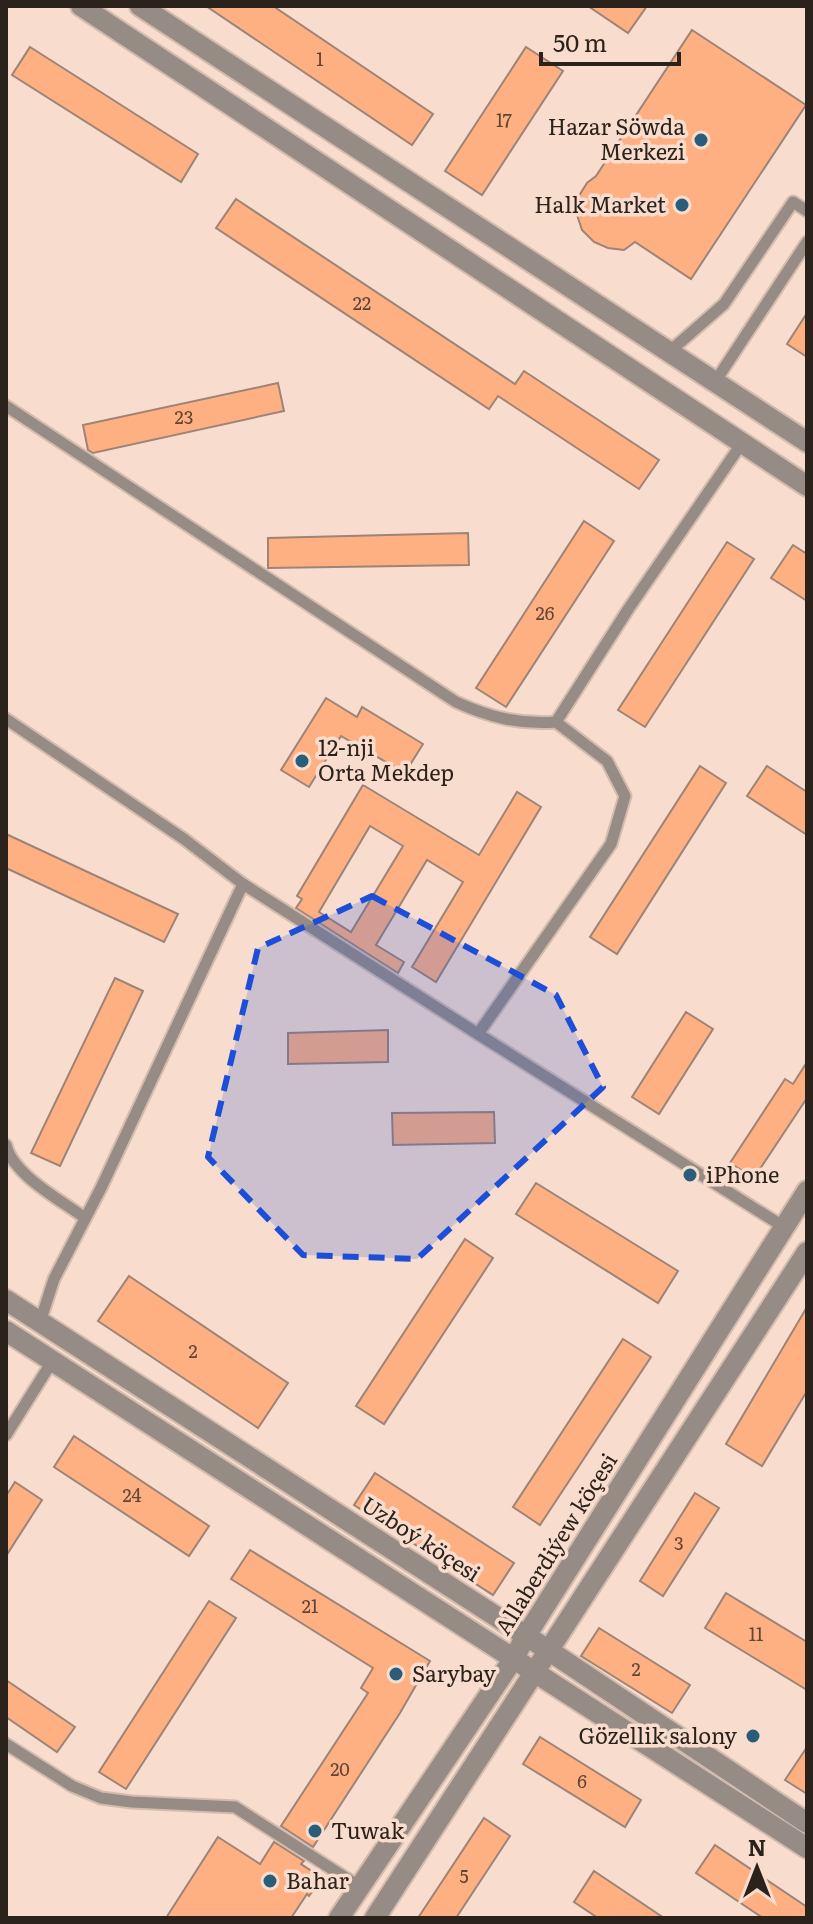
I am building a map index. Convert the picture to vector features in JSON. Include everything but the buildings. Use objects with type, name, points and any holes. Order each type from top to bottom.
[{"type":"street","points":[[81,6],[807,486]]},
{"type":"street","points":[[140,6],[807,442]]},
{"type":"street","name":"Allaberdiýew köçesi","points":[[339,1918],[514,1658],[807,1191]]},
{"type":"street","points":[[375,1918],[807,1252]]},
{"type":"street","name":"Uzboý köçesi","points":[[6,1300],[548,1650],[807,1823]]},
{"type":"street","points":[[6,1331],[807,1848]]},
{"type":"lane","points":[[669,352],[724,304],[793,202],[807,211]]},
{"type":"lane","points":[[715,382],[807,242]]},
{"type":"lane","points":[[6,406],[456,702],[484,714],[531,724],[556,722],[607,761],[625,796],[611,844],[478,1034]]},
{"type":"lane","points":[[556,722],[742,443]]},
{"type":"lane","points":[[6,719],[184,839],[243,884],[784,1227]]},
{"type":"lane","points":[[40,1322],[54,1279],[243,884]]},
{"type":"lane","points":[[6,1145],[17,1168],[85,1218]]},
{"type":"lane","points":[[6,1435],[53,1360]]},
{"type":"lane","points":[[6,1744],[72,1786],[101,1798],[235,1807],[360,1887]]},
{"type":"highlighted area","points":[[372,896],[556,995],[603,1087],[417,1259],[303,1255],[208,1157],[258,948]]},
{"type":"place","name":"Hazar Söwda Merkezi","points":[[701,140]]},
{"type":"place","name":"Halk Market","points":[[682,205]]},
{"type":"place","name":"12-nji Orta Mekdep","points":[[302,761]]},
{"type":"place","name":"iPhone","points":[[690,1175]]},
{"type":"place","name":"Sarybay","points":[[396,1674]]},
{"type":"place","name":"Gözellik salony","points":[[753,1736]]},
{"type":"place","name":"Tuwak","points":[[315,1831]]},
{"type":"place","name":"Bahar","points":[[270,1881]]}]
